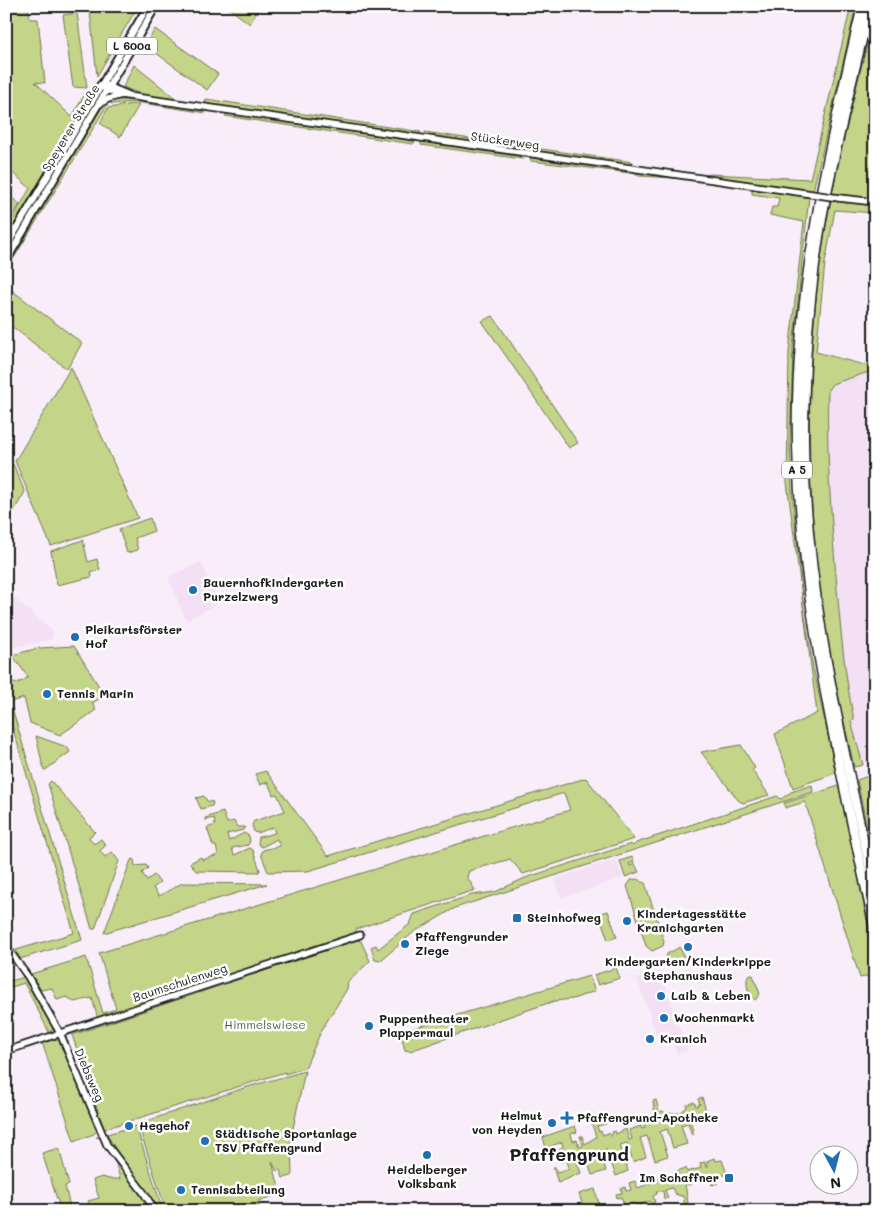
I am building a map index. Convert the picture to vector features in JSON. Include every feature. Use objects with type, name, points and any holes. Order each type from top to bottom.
[{"type":"highway","name":"A 5","points":[[862,6],[826,160],[811,238],[799,348],[796,439],[800,525],[812,628],[875,932]]},
{"type":"highway","name":"A 5","points":[[870,6],[832,168],[818,245],[808,341],[804,439],[808,517],[817,607],[875,892]]},
{"type":"main road","name":"Speyerer Straße","points":[[6,261],[8,247],[18,227],[100,84],[148,6]]},
{"type":"main road","name":"Speyerer Straße","points":[[8,247],[96,107],[156,6]]},
{"type":"street","name":"Stückerweg","points":[[100,84],[122,95],[133,97],[875,202]]},
{"type":"street","name":"Stückerweg","points":[[107,88],[133,97]]},
{"type":"street","points":[[96,107],[108,99],[122,95]]},
{"type":"street","points":[[6,235],[18,227]]},
{"type":"street","name":"Baumschulenweg","points":[[6,1050],[360,936]]},
{"type":"street","name":"Diebsweg","points":[[6,946],[45,1004],[60,1033],[107,1145],[144,1192],[154,1211]]},
{"type":"shaded area","points":[[875,368],[875,761],[863,765],[834,642],[814,380]]},
{"type":"shaded area","name":"Bauernhofkindergarten Purzelzwerg","points":[[201,562],[219,603],[186,621],[168,577]]},
{"type":"shaded area","points":[[6,591],[54,632],[52,640],[6,648]]},
{"type":"shaded area","points":[[616,859],[623,878],[561,898],[555,879]]},
{"type":"shaded area","points":[[661,971],[687,1051],[677,1054],[669,1030],[656,1034],[637,979]]},
{"type":"green space","points":[[6,6],[28,6],[30,19],[38,19],[45,83],[35,82],[72,117],[83,97],[91,89],[94,91],[13,227],[6,234],[30,188],[6,167]]},
{"type":"green space","points":[[89,6],[138,6],[97,76],[90,12]]},
{"type":"green space","points":[[226,6],[252,6],[258,10],[250,24]]},
{"type":"green space","points":[[851,6],[856,6],[813,191],[710,176],[709,174],[810,179]]},
{"type":"green space","points":[[875,11],[875,200],[837,194],[836,200],[875,204],[875,213],[835,210],[825,263],[816,352],[875,368],[875,370],[832,384],[828,390],[829,483],[839,612],[854,720],[851,721],[863,765],[854,767],[837,690],[817,569],[809,438],[810,394],[815,307],[825,231],[844,137]]},
{"type":"green space","points":[[77,13],[87,88],[73,87],[63,15]]},
{"type":"green space","points":[[155,29],[218,74],[207,90],[145,45]]},
{"type":"green space","points":[[134,65],[179,101],[140,94],[123,87]]},
{"type":"green space","points":[[206,99],[421,132],[418,136],[205,104]]},
{"type":"green space","points":[[115,100],[136,100],[202,110],[206,113],[136,102],[111,104]]},
{"type":"green space","points":[[108,101],[108,104],[6,271],[6,263],[74,149],[101,106]]},
{"type":"green space","points":[[133,104],[139,105],[120,137],[100,123],[108,108]]},
{"type":"green space","points":[[227,114],[416,141],[413,144],[225,116]]},
{"type":"green space","points":[[425,132],[530,148],[527,152],[426,137]]},
{"type":"green space","points":[[421,141],[524,156],[524,158],[421,145]]},
{"type":"green space","points":[[534,148],[633,162],[629,166],[534,153]]},
{"type":"green space","points":[[530,157],[628,171],[630,173],[531,161]]},
{"type":"green space","points":[[635,172],[676,178],[638,176]]},
{"type":"green space","points":[[752,188],[809,197],[793,347],[790,447],[792,492],[804,610],[813,667],[836,773],[793,788],[775,734],[817,713],[787,482],[789,352],[804,222],[770,215],[772,207],[777,207],[779,198],[752,194]]},
{"type":"green space","points":[[6,193],[20,204],[6,226]]},
{"type":"green space","points":[[6,286],[82,343],[67,369],[6,322]]},
{"type":"green space","points":[[493,316],[578,443],[569,448],[482,321]]},
{"type":"green space","points":[[71,367],[138,518],[51,546],[15,461]]},
{"type":"green space","points":[[13,464],[25,492],[6,524],[6,476]]},
{"type":"green space","points":[[150,518],[154,531],[135,538],[138,550],[127,553],[119,529]]},
{"type":"green space","points":[[83,540],[88,562],[97,559],[100,570],[91,572],[92,577],[57,585],[51,551]]},
{"type":"green space","points":[[74,646],[105,696],[92,703],[96,710],[60,735],[30,723],[24,698],[10,702],[82,940],[20,959],[16,950],[74,933],[6,705],[6,686],[23,681],[28,677],[12,655],[39,648]]},
{"type":"green space","points":[[36,736],[67,747],[70,752],[44,771]]},
{"type":"green space","points":[[741,745],[755,768],[752,770],[769,795],[743,803],[738,800],[701,752]]},
{"type":"green space","points":[[266,771],[328,856],[586,778],[634,839],[523,874],[510,859],[469,871],[467,877],[475,890],[356,929],[356,933],[351,936],[98,1019],[92,998],[74,1002],[67,997],[57,1000],[52,988],[41,990],[31,974],[86,957],[103,1013],[116,1009],[99,953],[570,810],[564,793],[308,871],[268,872],[261,854],[263,850],[280,846],[277,839],[262,847],[258,844],[259,837],[275,833],[273,827],[258,833],[254,832],[252,825],[254,821],[285,811],[277,794],[273,795],[268,782],[260,785],[255,774]]},
{"type":"green space","points":[[875,771],[875,776],[868,781],[875,814],[875,865],[857,780]]},
{"type":"green space","points":[[51,781],[95,832],[89,837],[94,844],[101,839],[106,845],[100,851],[105,857],[112,852],[119,861],[95,929],[92,929],[48,784]]},
{"type":"green space","points":[[812,785],[813,792],[455,908],[414,932],[380,961],[375,960],[371,947],[376,945],[378,949],[410,924],[414,914],[472,895],[495,892],[525,878],[631,844],[633,846],[636,843],[777,796],[781,799],[791,792]]},
{"type":"green space","points":[[839,786],[875,958],[875,1007],[868,976],[860,978],[805,802],[785,808],[784,803]]},
{"type":"green space","points":[[204,796],[207,801],[213,802],[212,806],[201,809],[196,798]]},
{"type":"green space","points":[[223,812],[227,823],[234,821],[237,827],[245,827],[243,830],[227,834],[229,841],[244,833],[249,836],[250,841],[248,845],[232,848],[234,855],[250,848],[253,850],[259,872],[196,871],[190,863],[201,857],[202,860],[218,855],[216,846],[213,846],[207,828],[215,825],[214,818],[205,820],[205,818]]},
{"type":"green space","points":[[632,857],[634,862],[629,864],[630,866],[635,864],[639,872],[625,877],[620,861]]},
{"type":"green space","points":[[134,859],[135,866],[146,865],[148,868],[142,873],[147,880],[154,875],[160,883],[153,888],[159,896],[182,883],[267,884],[104,933],[131,860]]},
{"type":"green space","points":[[637,879],[645,883],[664,941],[663,946],[652,951],[646,946],[627,886],[631,880]]},
{"type":"green space","points":[[608,911],[617,937],[608,940],[599,914]]},
{"type":"green space","name":"Himmelswiese","points":[[357,940],[361,941],[370,961],[348,982],[347,989],[322,1029],[305,1068],[285,1074],[285,1072],[104,1129],[72,1035]]},
{"type":"green space","points":[[680,947],[686,962],[668,967],[667,954]]},
{"type":"green space","points":[[616,968],[620,978],[598,985],[594,975]]},
{"type":"green space","points":[[753,975],[760,994],[755,1000],[747,986],[748,976]]},
{"type":"green space","points":[[589,976],[595,991],[573,999],[554,1001],[410,1051],[405,1050],[400,1032]]},
{"type":"green space","points":[[25,977],[52,1024],[53,1028],[50,1034],[24,983],[6,989],[6,982]]},
{"type":"green space","points":[[53,1039],[61,1042],[98,1130],[94,1134],[74,1141],[42,1042]]},
{"type":"green space","name":"Städtische Sportanlage TSV Pfaffengrund","points":[[305,1071],[291,1138],[292,1176],[283,1178],[280,1170],[277,1171],[272,1162],[278,1183],[277,1195],[258,1201],[259,1207],[247,1211],[166,1211],[138,1124],[247,1087]]},
{"type":"green space","points":[[702,1097],[707,1114],[690,1120],[694,1134],[692,1135],[688,1123],[681,1125],[687,1144],[673,1148],[667,1129],[660,1132],[668,1156],[655,1160],[647,1136],[640,1138],[646,1157],[633,1162],[627,1143],[620,1145],[628,1171],[616,1176],[606,1149],[600,1151],[606,1171],[592,1175],[585,1154],[575,1157],[581,1173],[558,1183],[553,1167],[555,1167],[557,1173],[569,1169],[567,1160],[561,1162],[560,1159],[563,1158],[562,1155],[567,1153],[566,1150],[549,1156],[549,1154],[563,1147],[562,1142],[546,1148],[543,1137],[575,1126],[577,1132],[571,1134],[573,1141],[577,1140],[579,1147],[583,1146],[580,1136],[582,1136],[585,1144],[596,1137],[591,1121],[603,1117],[606,1124],[597,1126],[599,1132],[601,1131],[603,1135],[608,1133],[610,1136],[612,1132],[615,1131],[616,1134],[626,1129],[629,1140],[632,1139],[629,1130],[641,1126],[642,1129],[645,1128],[644,1124],[656,1118],[653,1101],[656,1100],[659,1112],[663,1111],[668,1118],[669,1113],[680,1113],[687,1107],[686,1105],[694,1102],[696,1106],[700,1104],[698,1099]]},
{"type":"green space","points":[[136,1126],[163,1211],[160,1211],[107,1134]]},
{"type":"green space","points":[[96,1137],[102,1138],[116,1162],[152,1211],[85,1211],[91,1209],[88,1201],[99,1198],[93,1180],[102,1177],[120,1179],[116,1164],[100,1138]]},
{"type":"green space","points":[[59,1148],[69,1185],[65,1186],[70,1207],[77,1206],[79,1211],[61,1211],[42,1153]]},
{"type":"green space","points":[[714,1158],[715,1161],[722,1160],[727,1174],[716,1178],[718,1183],[712,1185],[710,1179],[699,1179],[689,1185],[685,1184],[688,1203],[684,1204],[684,1197],[675,1194],[672,1188],[665,1190],[668,1198],[664,1199],[663,1191],[656,1191],[657,1194],[653,1196],[655,1202],[652,1204],[650,1201],[641,1204],[642,1209],[638,1210],[636,1203],[624,1204],[621,1197],[617,1198],[616,1194],[622,1193],[621,1189],[625,1187],[626,1191],[631,1190],[629,1183],[635,1181],[638,1188],[653,1182],[653,1179],[668,1174],[670,1178],[678,1175],[677,1171],[686,1168],[687,1172],[701,1168],[700,1163],[705,1162],[706,1167],[708,1167],[707,1161]]},
{"type":"green space","points":[[595,1189],[600,1208],[603,1207],[604,1211],[591,1211],[590,1207],[584,1209],[579,1194]]},
{"type":"place","name":"Bauernhofkindergarten Purzelzwerg","points":[[193,590]]},
{"type":"place","name":"Pleikartsförster Hof","points":[[75,637]]},
{"type":"place","name":"Tennis Marin","points":[[47,694]]},
{"type":"place","name":"Steinhofweg","points":[[517,918]]},
{"type":"place","name":"Kindertagesstätte Kranichgarten","points":[[627,921]]},
{"type":"place","name":"Pfaffengrunder Ziege","points":[[405,944]]},
{"type":"place","name":"Kindergarten/Kinderkrippe Stephanushaus","points":[[688,947]]},
{"type":"place","name":"Laib & Leben","points":[[661,996]]},
{"type":"place","name":"Wochenmarkt","points":[[664,1018]]},
{"type":"place","name":"Puppentheater Plappermaul","points":[[369,1026]]},
{"type":"place","name":"Kranich","points":[[650,1039]]},
{"type":"place","name":"Pfaffengrund-Apotheke","points":[[567,1118]]},
{"type":"place","name":"Helmut von Heyden","points":[[552,1123]]},
{"type":"place","name":"Hegehof","points":[[129,1126]]},
{"type":"place","name":"Städtische Sportanlage TSV Pfaffengrund","points":[[205,1141]]},
{"type":"place","name":"Heidelberger Volksbank","points":[[427,1155]]},
{"type":"place","name":"Im Schaffner","points":[[729,1178]]},
{"type":"place","name":"Tennisabteilung","points":[[181,1190]]},
{"type":"district","name":"Pfaffengrund","points":[[569,1155]]}]
